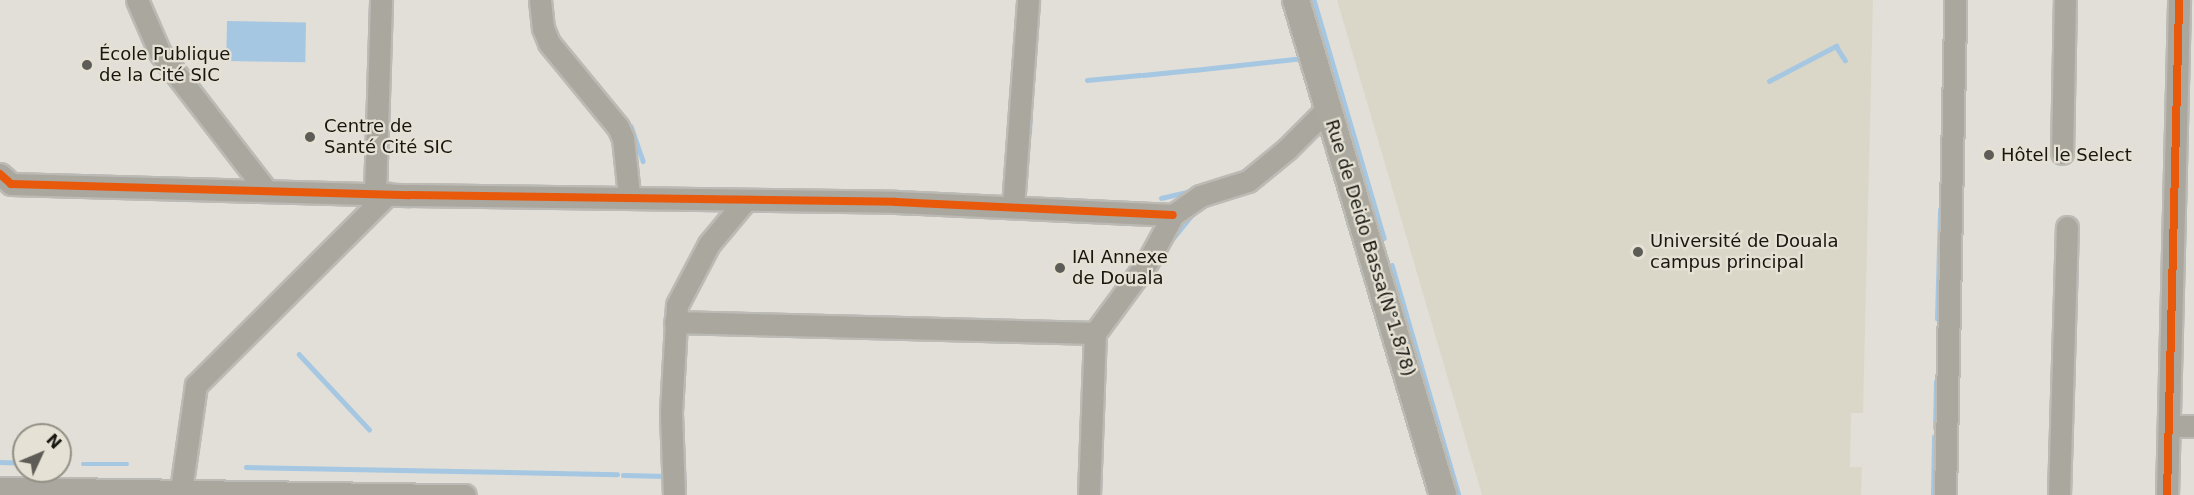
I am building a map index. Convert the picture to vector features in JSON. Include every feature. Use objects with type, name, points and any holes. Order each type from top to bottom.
[{"type":"main road","name":"Rue de Deido Bassa(N°1.878)","points":[[1296,0],[1443,495]]},
{"type":"main road","points":[[1313,0],[1455,495]]},
{"type":"street","points":[[137,0],[160,52],[265,189]]},
{"type":"street","points":[[181,490],[196,385],[382,194],[381,0]]},
{"type":"street","points":[[540,0],[543,28],[549,43],[618,127],[623,138],[628,195]]},
{"type":"street","points":[[1013,206],[1028,0]]},
{"type":"street","points":[[1946,495],[1955,0]]},
{"type":"street","points":[[2062,153],[2065,0]]},
{"type":"street","points":[[2167,495],[2179,0]]},
{"type":"street","points":[[1089,495],[1095,333],[1148,261],[1173,214],[1200,196],[1248,181],[1328,108]]},
{"type":"street","points":[[4,184],[265,189],[382,194],[628,195],[745,201],[1013,206],[1173,214]]},
{"type":"street","points":[[674,495],[671,412],[675,322],[681,294],[717,233],[745,201]]},
{"type":"street","points":[[2059,495],[2067,227]]},
{"type":"street","points":[[675,322],[1095,333]]},
{"type":"street","points":[[2169,426],[2194,426]]},
{"type":"street","points":[[0,488],[465,495]]},
{"type":"shaded area","name":"Université de Douala campus principal","points":[[1337,0],[1873,0],[1863,413],[1851,413],[1850,467],[1862,467],[1861,495],[1482,495]]},
{"type":"water","points":[[227,21],[306,22],[305,62],[226,61]]},
{"type":"waterway","points":[[1314,0],[1384,238]]},
{"type":"waterway","points":[[1769,81],[1836,46],[1845,60]]},
{"type":"waterway","points":[[1194,70],[1305,58]]},
{"type":"waterway","points":[[1143,75],[1192,70]]},
{"type":"waterway","points":[[1087,80],[1140,75]]},
{"type":"waterway","points":[[1029,133],[1030,115]]},
{"type":"waterway","points":[[631,126],[643,161]]},
{"type":"waterway","points":[[1161,198],[1191,191]]},
{"type":"waterway","points":[[1937,319],[1940,210]]},
{"type":"waterway","points":[[1169,243],[1194,212]]},
{"type":"waterway","points":[[1392,265],[1459,495]]},
{"type":"waterway","points":[[299,354],[369,429]]},
{"type":"waterway","points":[[1935,428],[1936,382]]},
{"type":"waterway","points":[[1933,495],[1934,437]]},
{"type":"waterway","points":[[0,462],[12,462]]},
{"type":"waterway","points":[[83,464],[127,464]]},
{"type":"waterway","points":[[246,467],[617,474]]},
{"type":"waterway","points":[[623,475],[667,476]]},
{"type":"cycle path","points":[[2167,495],[2179,0]]},
{"type":"cycle path","points":[[0,174],[11,184],[410,195],[896,202],[1173,215]]},
{"type":"place","name":"École Publique de la Cité SIC","points":[[87,65]]},
{"type":"place","name":"Centre de Santé Cité SIC","points":[[310,137]]},
{"type":"place","name":"Hôtel le Select","points":[[1989,155]]},
{"type":"place","name":"Université de Douala campus principal","points":[[1638,252]]},
{"type":"place","name":"IAI Annexe de Douala","points":[[1060,268]]}]
